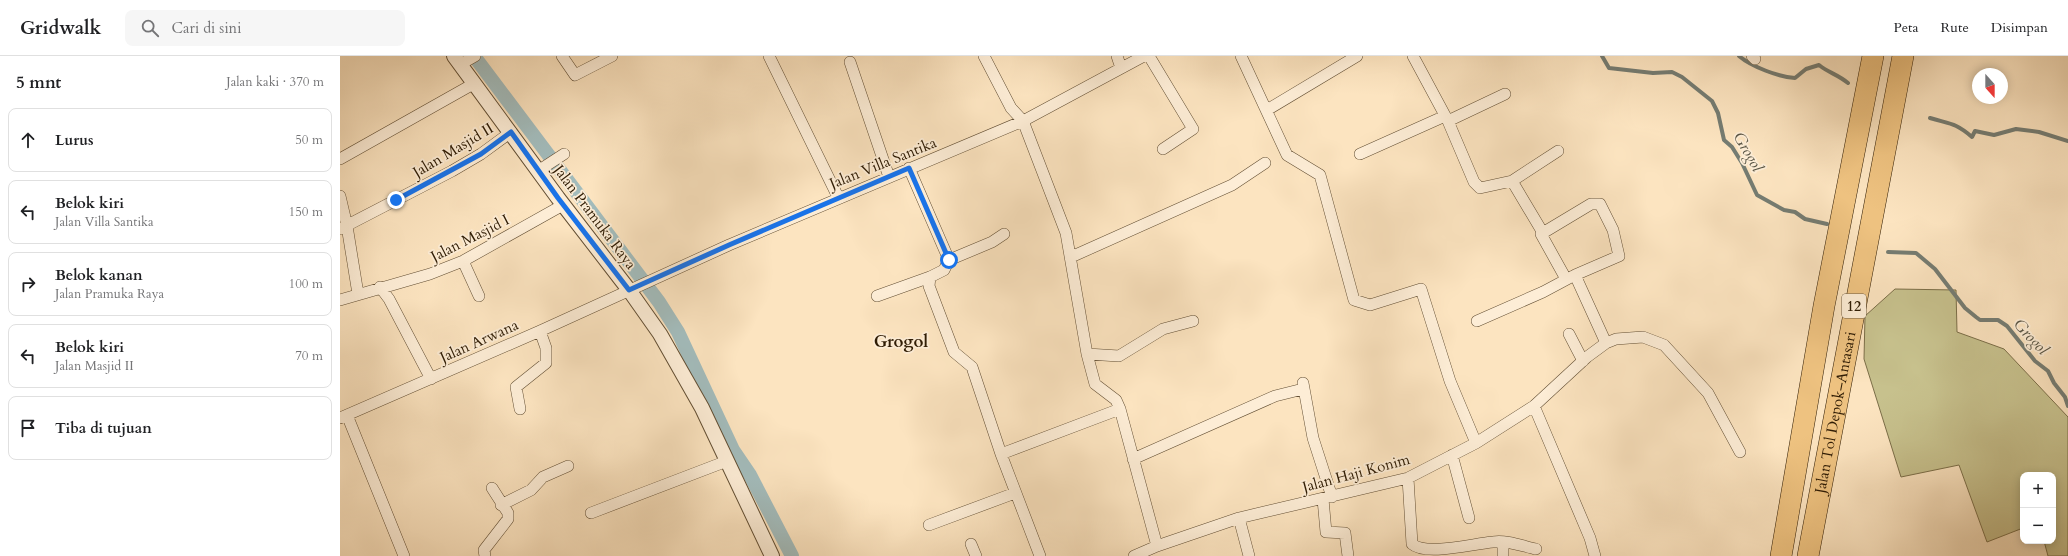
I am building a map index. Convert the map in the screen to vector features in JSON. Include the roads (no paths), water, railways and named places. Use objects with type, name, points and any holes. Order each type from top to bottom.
[{"type":"highway","name":"Jalan Tol Depok–Antasari","points":[[1781,556],[1824,306],[1873,56]]},
{"type":"highway","name":"Jalan Tol Depok–Antasari","points":[[1808,556],[1903,56]]},
{"type":"street","points":[[562,56],[575,75],[612,56]]},
{"type":"street","points":[[769,56],[838,197]]},
{"type":"street","points":[[984,56],[1010,108],[1023,121],[1066,234],[1087,354],[1095,384],[1116,400],[1120,409],[1157,546]]},
{"type":"street","points":[[1117,56],[1121,68]]},
{"type":"street","name":"Jalan Villa Santika","points":[[634,288],[838,197],[1023,121],[1144,56]]},
{"type":"street","points":[[1149,56],[1193,129],[1163,149]]},
{"type":"street","points":[[1241,56],[1287,154],[1320,175],[1354,300],[1370,305],[1421,289],[1450,380],[1476,443]]},
{"type":"street","points":[[1267,110],[1357,56]]},
{"type":"street","points":[[1413,56],[1447,118],[1474,182],[1480,188],[1512,181],[1558,151]]},
{"type":"street","name":"Jalan Pramuka Raya","points":[[464,59],[475,83],[511,132],[542,168],[563,205],[634,288],[702,408],[772,556]]},
{"type":"street","points":[[850,62],[889,177]]},
{"type":"street","points":[[340,159],[475,83]]},
{"type":"street","points":[[1360,154],[1505,94]]},
{"type":"street","name":"Jalan Masjid II","points":[[344,228],[452,171],[481,154],[511,132]]},
{"type":"street","points":[[542,168],[561,156]]},
{"type":"street","points":[[1071,257],[1232,185],[1266,163]]},
{"type":"street","points":[[909,168],[949,260]]},
{"type":"street","points":[[1512,181],[1543,233],[1541,235],[1543,240],[1571,277],[1606,343],[1626,337],[1643,338],[1664,345],[1708,394],[1740,452]]},
{"type":"street","points":[[340,196],[344,228],[358,294]]},
{"type":"street","points":[[1477,321],[1619,256],[1613,230],[1600,204],[1591,204],[1543,233]]},
{"type":"street","name":"Jalan Masjid I","points":[[340,300],[380,287],[430,274],[463,261],[563,205]]},
{"type":"street","points":[[877,296],[930,277],[944,270],[949,260],[992,242],[1004,234]]},
{"type":"street","points":[[463,261],[480,296]]},
{"type":"street","points":[[930,277],[929,286],[954,352],[972,367],[977,379],[1001,454],[1040,556]]},
{"type":"street","points":[[380,287],[389,299],[431,379]]},
{"type":"street","name":"Jalan Arwana","points":[[344,417],[634,288]]},
{"type":"street","points":[[1087,354],[1119,356],[1163,330],[1193,321]]},
{"type":"street","points":[[520,409],[516,386],[546,363],[546,348],[540,331]]},
{"type":"street","points":[[1569,334],[1583,361]]},
{"type":"street","name":"Jalan Haji Konim","points":[[1134,556],[1157,546],[1239,518],[1408,478],[1476,443],[1534,406],[1583,361],[1606,343]]},
{"type":"street","points":[[1133,459],[1275,396],[1303,386],[1327,498],[1326,532],[1345,533],[1348,556]]},
{"type":"street","points":[[1534,406],[1590,538],[1595,556]]},
{"type":"street","points":[[1001,454],[1120,409]]},
{"type":"street","points":[[344,417],[404,556]]},
{"type":"street","points":[[1452,455],[1469,518]]},
{"type":"street","points":[[591,513],[727,461]]},
{"type":"street","points":[[502,505],[531,490],[543,477],[568,466]]},
{"type":"street","points":[[1408,478],[1412,544],[1415,553],[1439,556],[1492,542],[1503,542],[1536,549]]},
{"type":"street","points":[[484,556],[484,550],[508,519],[508,513],[492,488]]},
{"type":"street","points":[[929,524],[1015,493]]},
{"type":"street","points":[[1239,518],[1249,556]]},
{"type":"street","points":[[1503,542],[1503,556]]},
{"type":"street","points":[[971,544],[976,556]]},
{"type":"waterway","points":[[474,56],[659,302],[678,332],[733,450],[750,475],[792,556]]},
{"type":"waterway","name":"Grogol","points":[[1602,56],[1609,68],[1653,73],[1672,72],[1682,77],[1712,101],[1718,113],[1724,140],[1732,147],[1742,163],[1757,195],[1784,210],[1795,212],[1805,219],[1827,224]]},
{"type":"waterway","name":"Grogol","points":[[1739,56],[1766,71],[1781,76],[1795,78],[1806,69],[1819,65],[1848,83]]},
{"type":"waterway","name":"Grogol","points":[[1930,118],[1956,126],[1972,137],[1975,131],[1994,135],[2016,129],[2039,132],[2068,141]]},
{"type":"waterway","name":"Grogol","points":[[1888,252],[1916,253],[1935,269],[1965,308],[1976,317],[1980,320],[1998,320],[2007,326],[2035,361],[2048,371],[2054,383],[2065,397],[2068,406]]},
{"type":"district","name":"Grogol","points":[[901,341]]}]
